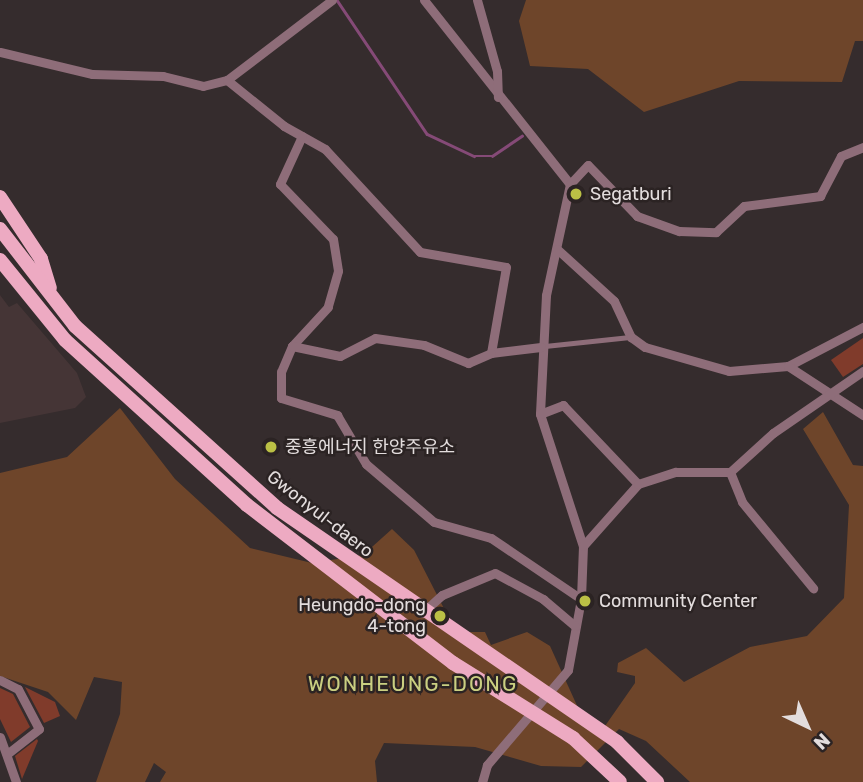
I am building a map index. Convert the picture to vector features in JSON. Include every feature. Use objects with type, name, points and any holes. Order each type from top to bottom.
[{"type":"main road","points":[[0,197],[41,259],[52,297]]},
{"type":"main road","name":"Gwonyul-daero","points":[[0,229],[52,297],[125,374],[277,508],[422,613],[550,694],[617,742],[657,782]]},
{"type":"main road","name":"Gwonyul-daero","points":[[0,260],[65,340],[247,505],[453,663],[534,712],[620,782]]},
{"type":"street","points":[[0,52],[92,74],[163,76],[203,86],[227,80],[332,0]]},
{"type":"street","points":[[424,0],[498,97],[570,184]]},
{"type":"street","points":[[477,0],[497,71],[498,97]]},
{"type":"street","points":[[227,80],[302,136],[325,149],[420,252],[506,267],[491,353]]},
{"type":"street","points":[[302,136],[280,184],[333,239],[338,271],[328,306],[292,346],[281,372],[281,398],[337,415],[366,464],[434,522],[491,538],[581,599]]},
{"type":"street","points":[[482,782],[487,765],[568,670],[581,599],[583,546],[540,414],[541,347],[570,184],[588,165],[637,216],[679,231],[716,232],[744,206],[820,196],[841,156],[863,147]]},
{"type":"street","points":[[557,249],[614,302],[631,337],[729,371],[788,366],[863,327]]},
{"type":"street","points":[[292,346],[340,356],[375,338],[424,345],[468,363],[491,353],[541,347]]},
{"type":"street","points":[[788,366],[863,415]]},
{"type":"street","points":[[583,546],[638,484],[676,472],[730,472],[863,371]]},
{"type":"street","points":[[540,414],[563,405],[638,484]]},
{"type":"street","points":[[730,472],[742,502],[813,588]]},
{"type":"street","points":[[422,613],[442,595],[495,573],[575,626]]},
{"type":"street","points":[[0,680],[18,689],[39,729],[8,752]]},
{"type":"street","points":[[0,737],[8,752],[16,782]]},
{"type":"lane","points":[[541,347],[631,337]]},
{"type":"shaded area","points":[[526,0],[863,0],[863,41],[855,41],[842,82],[739,81],[644,112],[588,69],[530,66],[519,21]]},
{"type":"shaded area","points":[[0,295],[9,307],[17,303],[77,373],[86,397],[75,408],[0,423]]},
{"type":"shaded area","points":[[120,408],[175,479],[250,548],[312,563],[363,555],[392,529],[414,550],[456,632],[485,632],[491,645],[527,632],[550,646],[584,721],[605,726],[635,683],[635,676],[617,672],[618,663],[646,648],[684,682],[750,647],[807,636],[844,598],[849,505],[803,429],[823,412],[853,465],[863,466],[863,782],[690,782],[646,741],[619,729],[581,767],[541,766],[475,747],[384,743],[375,761],[377,782],[160,782],[166,772],[154,763],[145,782],[96,782],[120,714],[122,682],[94,677],[76,720],[48,692],[0,676],[0,473],[67,457]]},
{"type":"building","points":[[863,338],[863,364],[843,377],[831,360]]},
{"type":"building","points":[[25,687],[55,702],[60,716],[44,723]]},
{"type":"building","points":[[0,688],[13,694],[30,727],[11,742],[0,719]]},
{"type":"building","points":[[37,739],[38,741],[22,779],[15,756]]},
{"type":"waterway","points":[[337,0],[427,134],[474,156],[492,156],[522,136]]},
{"type":"place","name":"Segatburi","points":[[576,194]]},
{"type":"place","name":"중흥에너지 한양주유소","points":[[271,447]]},
{"type":"place","name":"Community Center","points":[[585,601]]},
{"type":"place","name":"Heungdo-dong 4-tong","points":[[440,616]]},
{"type":"district","name":"WONHEUNG-DONG","points":[[413,684]]}]
